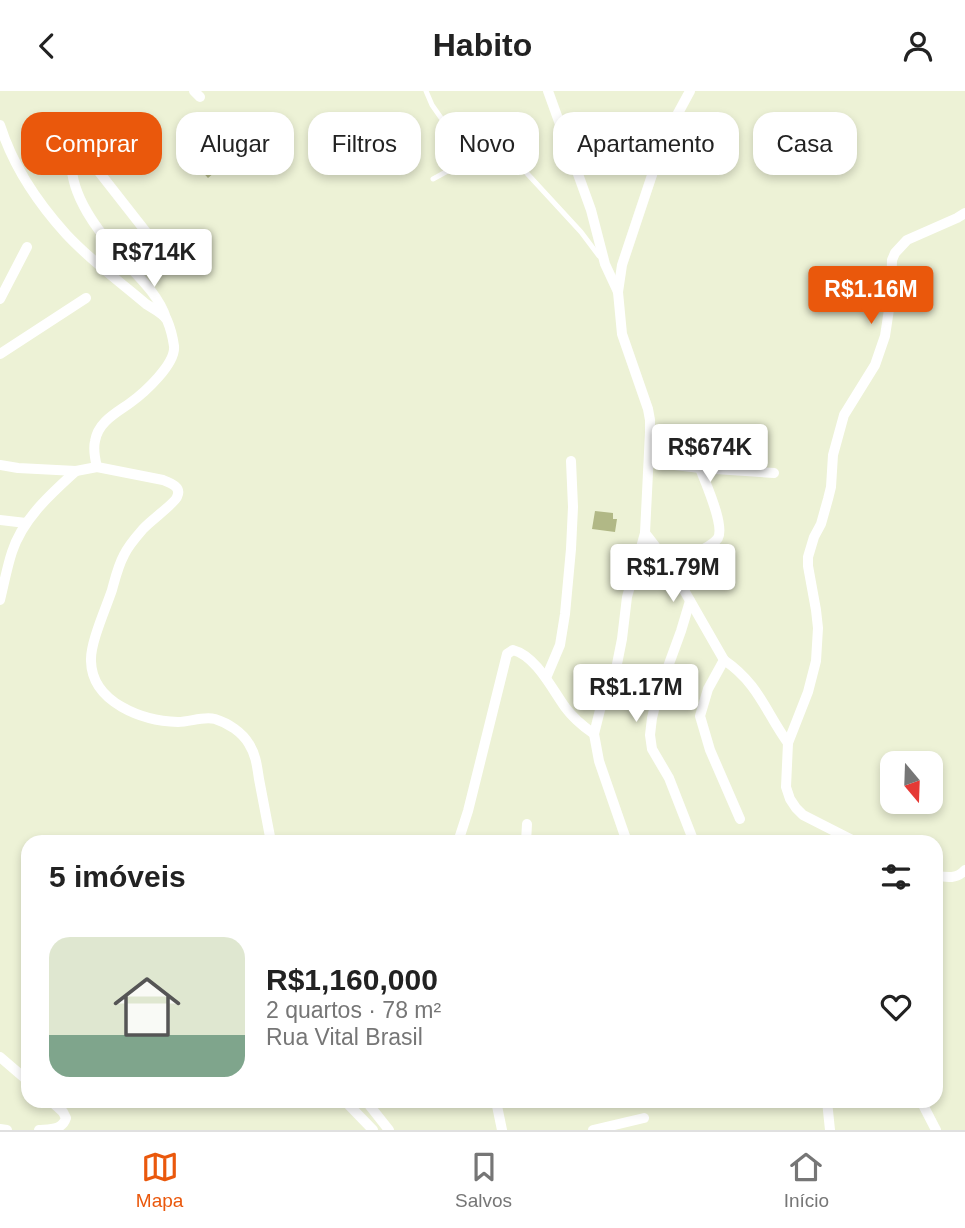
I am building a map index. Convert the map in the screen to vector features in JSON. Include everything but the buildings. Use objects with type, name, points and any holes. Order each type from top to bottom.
[{"type":"street","points":[[548,91],[592,210],[606,264],[618,292]]},
{"type":"street","points":[[625,835],[599,761],[594,734],[600,710],[617,669],[627,597],[645,533],[650,420],[621,334],[618,292],[622,265],[664,139],[690,91]]},
{"type":"street","points":[[0,125],[7,148],[20,172],[51,216],[87,255],[166,319]]},
{"type":"street","points":[[97,467],[94,441],[98,430],[106,420],[156,379],[172,359],[174,348],[159,301],[103,236],[87,212],[74,180],[72,153],[85,154],[150,237]]},
{"type":"street","points":[[842,835],[811,820],[796,808],[786,787],[788,743],[808,692],[816,661],[818,628],[808,557],[828,499],[833,455],[844,415],[875,365],[886,336],[892,260],[895,253],[907,240],[965,213]]},
{"type":"street","points":[[0,299],[27,247]]},
{"type":"street","points":[[0,354],[86,298]]},
{"type":"street","points":[[547,678],[560,645],[565,614],[573,507],[571,461]]},
{"type":"street","points":[[649,462],[774,473]]},
{"type":"street","points":[[0,465],[76,471],[97,467],[163,480],[178,488],[176,501],[144,527],[124,553],[91,655],[95,682],[104,694],[133,714],[181,722],[212,718],[238,731],[248,742],[256,759],[270,835]]},
{"type":"street","points":[[669,564],[708,547],[715,542],[720,532],[700,468]]},
{"type":"street","points":[[0,600],[12,551],[26,523],[49,495],[76,471]]},
{"type":"street","points":[[0,520],[26,523]]},
{"type":"street","points":[[645,533],[669,564],[724,660],[748,680],[788,743]]},
{"type":"street","points":[[690,601],[658,694],[650,735],[652,749],[670,778],[691,835]]},
{"type":"street","points":[[681,631],[705,626]]},
{"type":"street","points":[[460,835],[508,654],[513,650],[520,652],[547,678],[567,710],[594,734]]},
{"type":"street","points":[[724,660],[708,689],[700,716],[710,750],[740,819]]},
{"type":"street","points":[[526,835],[527,824]]},
{"type":"street","points":[[943,876],[955,877],[965,870]]},
{"type":"street","points":[[0,1056],[21,1075]]},
{"type":"street","points":[[39,1130],[62,1126],[66,1118],[59,1108]]},
{"type":"street","points":[[352,1108],[373,1130]]},
{"type":"street","points":[[372,1108],[389,1130]]},
{"type":"street","points":[[497,1108],[502,1130]]},
{"type":"street","points":[[828,1108],[830,1130]]},
{"type":"street","points":[[925,1108],[936,1130]]},
{"type":"street","points":[[593,1130],[644,1118]]},
{"type":"street","points":[[0,1129],[7,1130]]},
{"type":"lane","points":[[426,91],[436,112]]},
{"type":"lane","points":[[433,179],[440,175]]},
{"type":"lane","points":[[528,175],[581,232],[606,264]]}]
